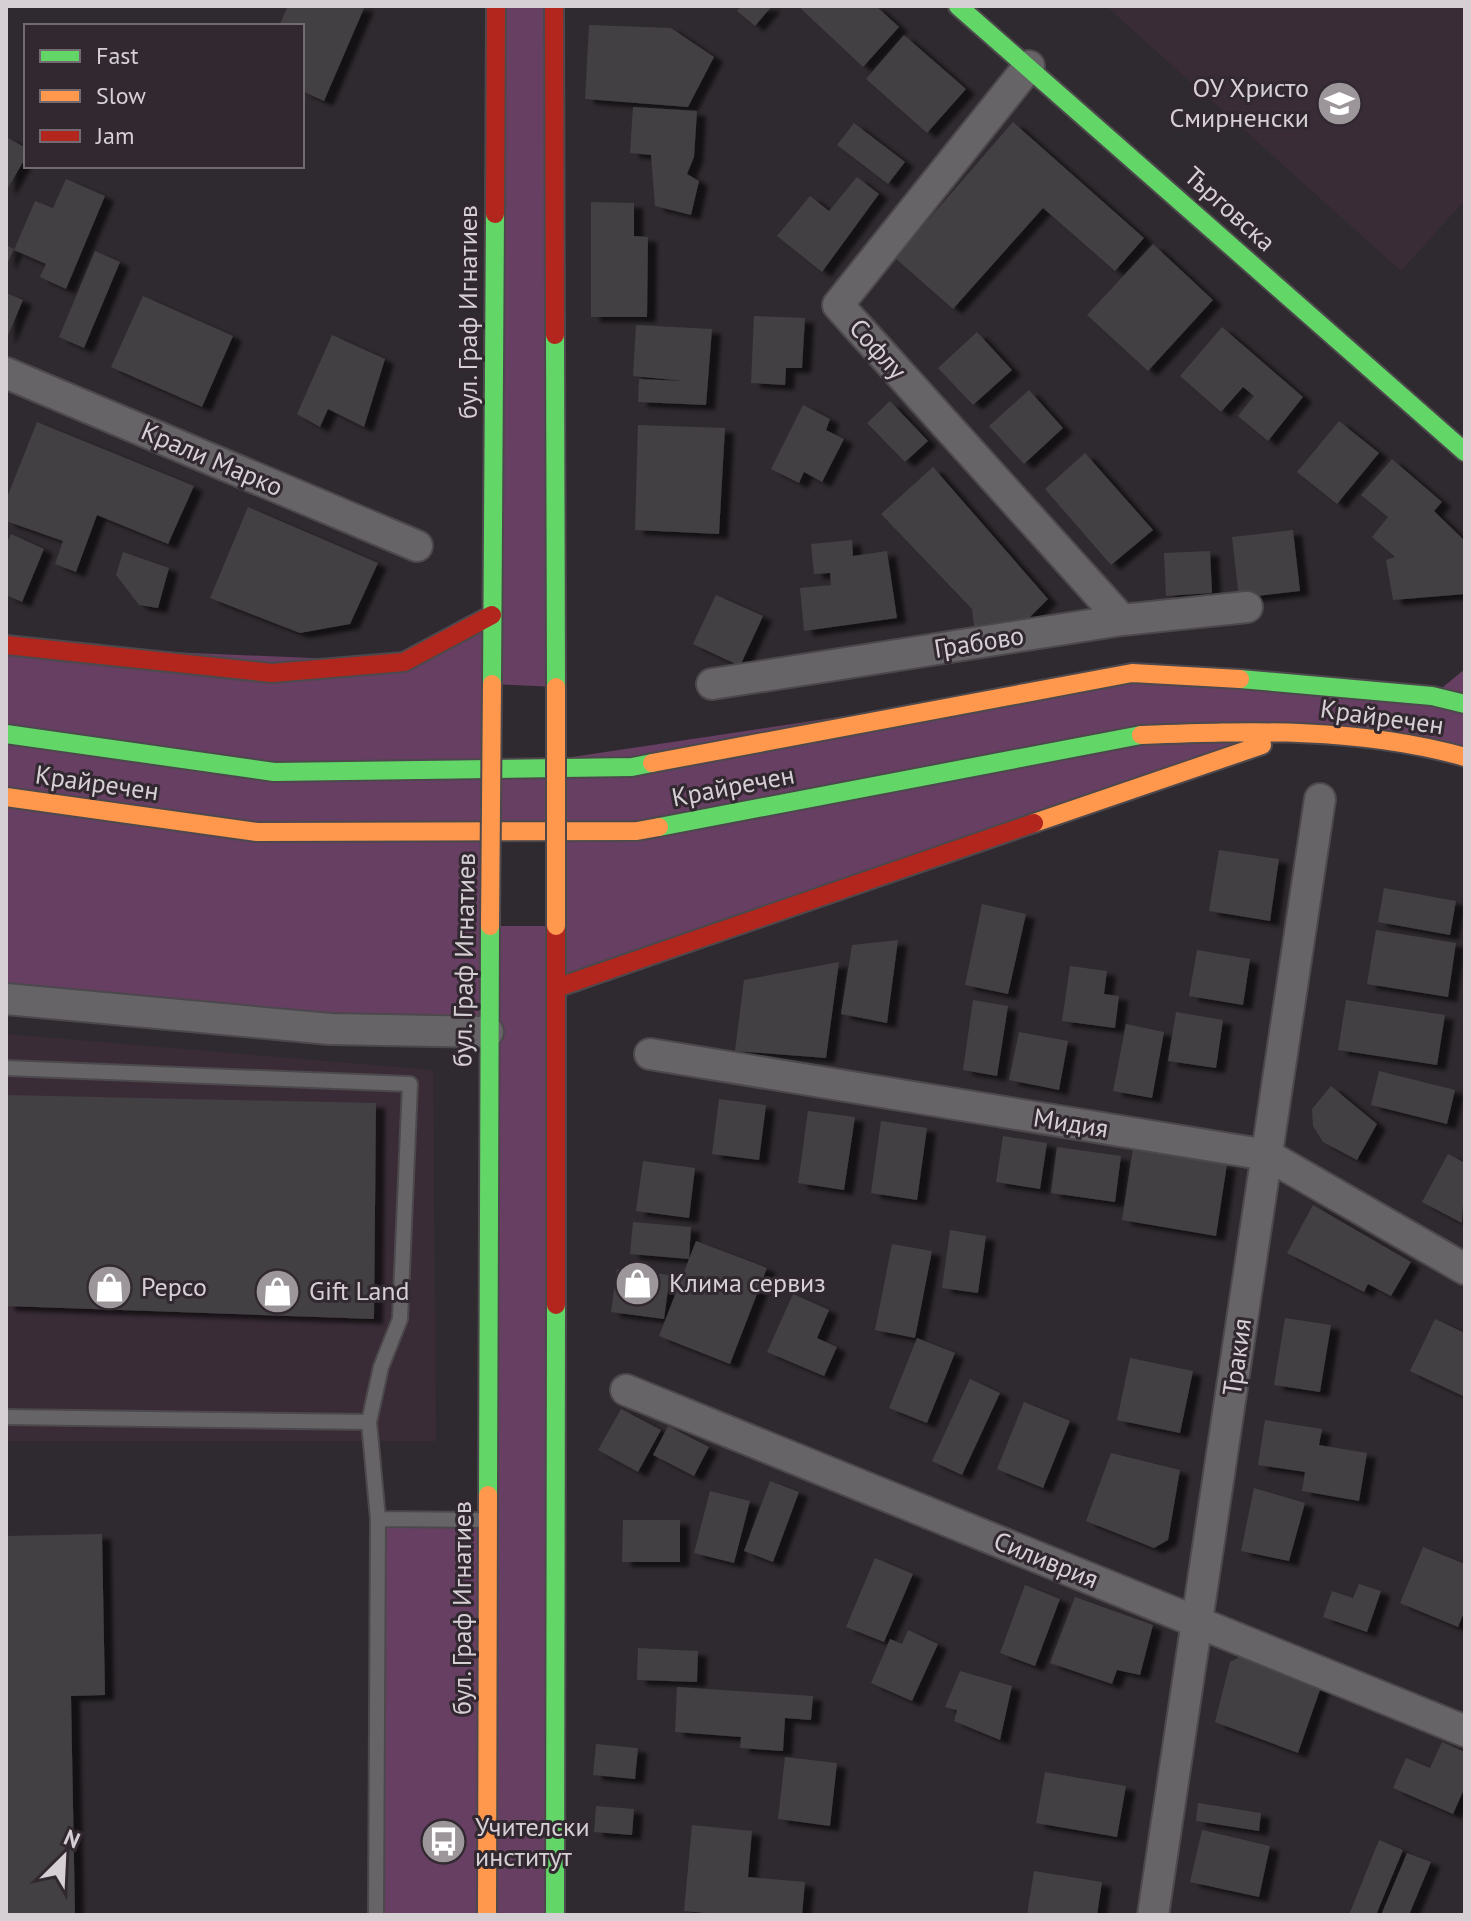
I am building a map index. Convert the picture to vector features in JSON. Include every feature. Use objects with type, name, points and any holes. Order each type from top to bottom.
[{"type":"main road","name":"бул. Граф Игнатиев","points":[[487,1915],[488,1032],[496,6]]},
{"type":"main road","points":[[554,6],[555,1915]]},
{"type":"main road","name":"Търговска","points":[[958,6],[1465,452]]},
{"type":"main road","points":[[6,645],[272,673],[404,662],[492,615]]},
{"type":"main road","name":"Крайречен","points":[[6,734],[274,772],[632,767],[1132,673],[1304,682],[1432,696],[1465,704]]},
{"type":"main road","points":[[1432,696],[1454,678]]},
{"type":"main road","points":[[556,988],[1300,731]]},
{"type":"main road","name":"Крайречен","points":[[6,797],[257,832],[637,831],[1142,735],[1300,731],[1415,743],[1465,757]]},
{"type":"street","name":"Софлу","points":[[1029,66],[838,305],[1122,620]]},
{"type":"street","name":"Крали Марко","points":[[6,373],[417,546]]},
{"type":"street","name":"Грабово","points":[[712,684],[1122,620],[1247,607]]},
{"type":"street","name":"Тракия","points":[[1153,1915],[1320,799]]},
{"type":"street","points":[[6,999],[330,1029],[488,1032]]},
{"type":"street","name":"Мидия","points":[[650,1054],[1267,1155],[1465,1269]]},
{"type":"street","name":"Силиврия","points":[[626,1390],[1465,1731]]},
{"type":"lane","points":[[6,1068],[410,1084],[400,1319],[381,1367],[369,1422],[378,1519],[376,1915]]},
{"type":"lane","points":[[6,1417],[369,1422]]},
{"type":"lane","points":[[378,1519],[488,1520]]},
{"type":"shaded area","points":[[497,6],[554,6],[556,687],[492,684],[492,769],[1132,673],[1432,696],[1465,669],[1465,757],[1300,731],[556,988],[555,1915],[376,1915],[378,1519],[488,1520],[488,1033],[6,999],[6,645],[404,662],[492,616]],"holes":[[[491,834],[556,835],[555,926],[491,926]]]},
{"type":"shaded area","name":"ОУ Христо Смирненски","points":[[1106,6],[1465,6],[1465,200],[1401,271]]},
{"type":"shaded area","points":[[6,1034],[433,1070],[436,1441],[6,1441]]},
{"type":"building","points":[[288,6],[365,6],[324,101],[304,92],[304,24],[280,24]]},
{"type":"building","points":[[741,6],[772,6],[755,26],[737,11]]},
{"type":"building","points":[[798,6],[876,6],[899,27],[863,67]]},
{"type":"building","points":[[589,25],[671,28],[714,57],[688,107],[585,99]]},
{"type":"building","points":[[904,35],[966,89],[927,133],[866,79]]},
{"type":"building","points":[[633,107],[697,111],[694,157],[687,174],[699,181],[691,215],[655,206],[651,155],[630,153]]},
{"type":"building","points":[[1013,122],[1144,238],[1115,271],[1043,208],[953,309],[895,258]]},
{"type":"building","points":[[854,123],[905,162],[888,184],[837,145]]},
{"type":"building","points":[[6,137],[24,147],[24,160],[6,191]]},
{"type":"building","points":[[857,177],[879,194],[822,272],[777,236],[810,196],[829,211]]},
{"type":"building","points":[[66,179],[105,196],[66,289],[40,277],[46,264],[14,250],[35,201],[53,208]]},
{"type":"building","points":[[591,202],[634,203],[634,236],[648,237],[647,317],[591,317]]},
{"type":"building","points":[[1153,244],[1213,300],[1148,371],[1087,315]]},
{"type":"building","points":[[6,245],[14,249],[6,266]]},
{"type":"building","points":[[95,251],[120,262],[84,348],[59,337]]},
{"type":"building","points":[[6,293],[23,300],[6,340]]},
{"type":"building","points":[[143,296],[233,336],[202,407],[111,367]]},
{"type":"building","points":[[754,316],[805,318],[802,368],[786,368],[785,385],[751,383]]},
{"type":"building","points":[[636,325],[712,329],[706,405],[638,402],[639,379],[684,381],[633,376]]},
{"type":"building","points":[[1222,327],[1303,397],[1268,441],[1238,416],[1254,396],[1243,387],[1221,412],[1180,376]]},
{"type":"building","points":[[977,332],[1012,370],[973,405],[938,368]]},
{"type":"building","points":[[332,335],[385,359],[364,427],[328,409],[320,427],[297,414]]},
{"type":"building","points":[[1029,390],[1063,428],[1024,464],[989,426]]},
{"type":"building","points":[[890,401],[928,441],[905,462],[867,423]]},
{"type":"building","points":[[803,405],[830,419],[826,430],[844,439],[822,482],[804,472],[799,483],[771,469]]},
{"type":"building","points":[[1339,421],[1379,453],[1337,504],[1297,472]]},
{"type":"building","points":[[37,422],[194,486],[168,544],[97,515],[76,572],[55,564],[63,541],[6,521],[6,500]]},
{"type":"building","points":[[638,425],[725,428],[719,534],[635,530]]},
{"type":"building","points":[[1085,453],[1153,530],[1111,565],[1045,489]]},
{"type":"building","points":[[1392,459],[1442,502],[1434,511],[1465,541],[1465,594],[1393,600],[1386,560],[1395,557],[1372,537],[1388,517],[1361,495]]},
{"type":"building","points":[[933,467],[1048,599],[1017,630],[975,633],[972,609],[881,514]]},
{"type":"building","points":[[248,507],[378,563],[350,624],[300,633],[210,598]]},
{"type":"building","points":[[1293,530],[1300,591],[1239,598],[1232,537]]},
{"type":"building","points":[[11,534],[44,549],[22,602],[6,595],[6,545]]},
{"type":"building","points":[[852,540],[853,556],[887,551],[897,618],[804,631],[800,588],[831,585],[830,573],[814,574],[811,544]]},
{"type":"building","points":[[1210,551],[1212,593],[1166,596],[1164,553]]},
{"type":"building","points":[[123,552],[169,568],[158,608],[139,605],[116,575]]},
{"type":"building","points":[[716,595],[763,616],[740,666],[693,644]]},
{"type":"building","points":[[1219,850],[1279,859],[1270,921],[1209,911]]},
{"type":"building","points":[[1384,888],[1456,901],[1450,935],[1378,922]]},
{"type":"building","points":[[982,904],[1026,914],[1008,994],[965,985]]},
{"type":"building","points":[[1376,930],[1456,943],[1448,997],[1367,984]]},
{"type":"building","points":[[898,940],[887,1023],[841,1014],[852,945]]},
{"type":"building","points":[[1197,950],[1250,959],[1243,1005],[1189,996]]},
{"type":"building","points":[[839,962],[826,1058],[735,1051],[744,980]]},
{"type":"building","points":[[1070,966],[1107,971],[1104,994],[1119,996],[1115,1028],[1062,1021]]},
{"type":"building","points":[[973,1000],[1008,1006],[997,1076],[963,1070]]},
{"type":"building","points":[[1346,1000],[1445,1015],[1437,1065],[1338,1050]]},
{"type":"building","points":[[1176,1012],[1223,1020],[1216,1068],[1168,1061]]},
{"type":"building","points":[[1126,1024],[1164,1032],[1152,1098],[1113,1091]]},
{"type":"building","points":[[1019,1032],[1068,1041],[1059,1090],[1009,1080]]},
{"type":"building","points":[[1379,1071],[1455,1090],[1447,1124],[1371,1105]]},
{"type":"building","points":[[1331,1086],[1377,1124],[1357,1160],[1323,1142],[1313,1126],[1312,1109]]},
{"type":"building","points":[[6,1095],[376,1103],[374,1319],[6,1306]]},
{"type":"building","points":[[719,1099],[766,1105],[759,1160],[712,1154]]},
{"type":"building","points":[[808,1111],[855,1117],[844,1190],[798,1183]]},
{"type":"building","points":[[881,1121],[927,1128],[917,1200],[871,1193]]},
{"type":"building","points":[[1003,1136],[1047,1143],[1040,1189],[996,1182]]},
{"type":"building","points":[[1057,1147],[1121,1156],[1115,1202],[1051,1193]]},
{"type":"building","points":[[1133,1148],[1227,1164],[1216,1236],[1122,1220]]},
{"type":"building","points":[[1448,1154],[1465,1163],[1462,1223],[1422,1202]]},
{"type":"building","points":[[643,1161],[695,1168],[689,1218],[636,1211]]},
{"type":"building","points":[[1313,1205],[1411,1262],[1391,1296],[1368,1284],[1364,1292],[1287,1253]]},
{"type":"building","points":[[633,1222],[691,1227],[689,1259],[630,1254]]},
{"type":"building","points":[[950,1230],[986,1236],[978,1293],[942,1288]]},
{"type":"building","points":[[696,1241],[767,1268],[730,1364],[659,1336]]},
{"type":"building","points":[[892,1244],[932,1251],[915,1338],[875,1330]]},
{"type":"building","points":[[617,1269],[670,1275],[664,1319],[611,1312]]},
{"type":"building","points":[[793,1294],[829,1310],[817,1338],[837,1347],[824,1376],[767,1352]]},
{"type":"building","points":[[1285,1318],[1331,1325],[1320,1392],[1274,1385]]},
{"type":"building","points":[[1435,1319],[1465,1333],[1465,1397],[1410,1371]]},
{"type":"building","points":[[917,1338],[955,1353],[927,1423],[889,1408]]},
{"type":"building","points":[[1130,1358],[1193,1371],[1180,1433],[1117,1420]]},
{"type":"building","points":[[970,1379],[1000,1393],[962,1475],[932,1461]]},
{"type":"building","points":[[1024,1402],[1070,1421],[1043,1488],[997,1469]]},
{"type":"building","points":[[621,1409],[661,1430],[638,1472],[598,1450]]},
{"type":"building","points":[[1265,1420],[1322,1429],[1319,1445],[1367,1453],[1359,1501],[1302,1491],[1305,1472],[1258,1465]]},
{"type":"building","points":[[668,1426],[709,1447],[694,1476],[653,1455]]},
{"type":"building","points":[[1111,1453],[1180,1470],[1168,1540],[1154,1548],[1086,1521]]},
{"type":"building","points":[[770,1481],[799,1492],[773,1562],[744,1551]]},
{"type":"building","points":[[1254,1488],[1305,1503],[1289,1561],[1241,1551]]},
{"type":"building","points":[[710,1491],[750,1501],[734,1563],[694,1553]]},
{"type":"building","points":[[623,1520],[680,1520],[680,1562],[622,1562]]},
{"type":"building","points":[[102,1534],[105,1695],[71,1696],[75,1915],[6,1915],[6,1536]]},
{"type":"building","points":[[1423,1547],[1465,1564],[1465,1610],[1458,1627],[1400,1603]]},
{"type":"building","points":[[875,1558],[913,1574],[884,1642],[846,1627]]},
{"type":"building","points":[[1359,1584],[1381,1591],[1367,1632],[1323,1617],[1332,1591],[1353,1598]]},
{"type":"building","points":[[1025,1585],[1060,1599],[1035,1666],[1000,1653]]},
{"type":"building","points":[[1075,1597],[1153,1625],[1140,1675],[1117,1670],[1112,1684],[1050,1663]]},
{"type":"building","points":[[908,1630],[938,1644],[912,1701],[871,1683],[890,1639],[902,1644]]},
{"type":"building","points":[[638,1648],[698,1651],[697,1682],[637,1680]]},
{"type":"building","points":[[1243,1655],[1322,1684],[1298,1753],[1215,1722],[1230,1662]]},
{"type":"building","points":[[960,1671],[1012,1686],[1000,1740],[954,1721],[957,1710],[945,1707]]},
{"type":"building","points":[[677,1687],[813,1696],[811,1720],[785,1718],[783,1751],[740,1748],[741,1737],[675,1732]]},
{"type":"building","points":[[1442,1742],[1465,1752],[1465,1787],[1453,1814],[1393,1788],[1406,1758],[1430,1768]]},
{"type":"building","points":[[596,1744],[638,1748],[635,1779],[593,1775]]},
{"type":"building","points":[[785,1757],[837,1763],[830,1826],[778,1819]]},
{"type":"building","points":[[1045,1772],[1126,1786],[1117,1837],[1036,1823]]},
{"type":"building","points":[[1198,1803],[1261,1813],[1259,1831],[1196,1821]]},
{"type":"building","points":[[596,1806],[634,1809],[632,1835],[594,1832]]},
{"type":"building","points":[[692,1825],[752,1831],[748,1877],[805,1882],[802,1915],[726,1915],[684,1911]]},
{"type":"building","points":[[1202,1830],[1270,1846],[1259,1897],[1190,1882]]},
{"type":"building","points":[[1379,1840],[1403,1850],[1376,1915],[1349,1915]]},
{"type":"building","points":[[1407,1853],[1431,1862],[1409,1915],[1381,1915]]},
{"type":"building","points":[[1034,1871],[1102,1882],[1097,1915],[1027,1915]]},
{"type":"traffic: fast","points":[[958,6],[1465,452]]},
{"type":"traffic: fast","points":[[492,684],[495,214]]},
{"type":"traffic: fast","points":[[555,335],[556,687]]},
{"type":"traffic: fast","points":[[1240,679],[1432,696],[1465,704]]},
{"type":"traffic: fast","points":[[6,734],[274,772],[632,767],[652,763]]},
{"type":"traffic: fast","points":[[659,827],[1141,735]]},
{"type":"traffic: fast","points":[[488,1495],[490,926]]},
{"type":"traffic: fast","points":[[555,1915],[556,1305]]},
{"type":"traffic: slow","points":[[652,763],[1132,673],[1240,679]]},
{"type":"traffic: slow","points":[[490,926],[492,684]]},
{"type":"traffic: slow","points":[[556,687],[556,926]]},
{"type":"traffic: slow","points":[[1141,735],[1304,733],[1385,740],[1465,757]]},
{"type":"traffic: slow","points":[[1034,823],[1262,745]]},
{"type":"traffic: slow","points":[[6,797],[257,832],[637,831],[659,827]]},
{"type":"traffic: slow","points":[[487,1915],[488,1495]]},
{"type":"traffic: jam","points":[[495,214],[496,6]]},
{"type":"traffic: jam","points":[[554,6],[555,335]]},
{"type":"traffic: jam","points":[[6,645],[272,673],[404,662],[492,615]]},
{"type":"traffic: jam","points":[[556,988],[1034,823]]},
{"type":"traffic: jam","points":[[556,926],[556,1305]]},
{"type":"place","name":"ОУ Христо Смирненски","points":[[1340,103]]},
{"type":"place","name":"Клима сервиз","points":[[638,1283]]},
{"type":"place","name":"Pepco","points":[[110,1287]]},
{"type":"place","name":"Gift Land","points":[[278,1291]]},
{"type":"place","name":"Учителски институт","points":[[444,1842]]}]
